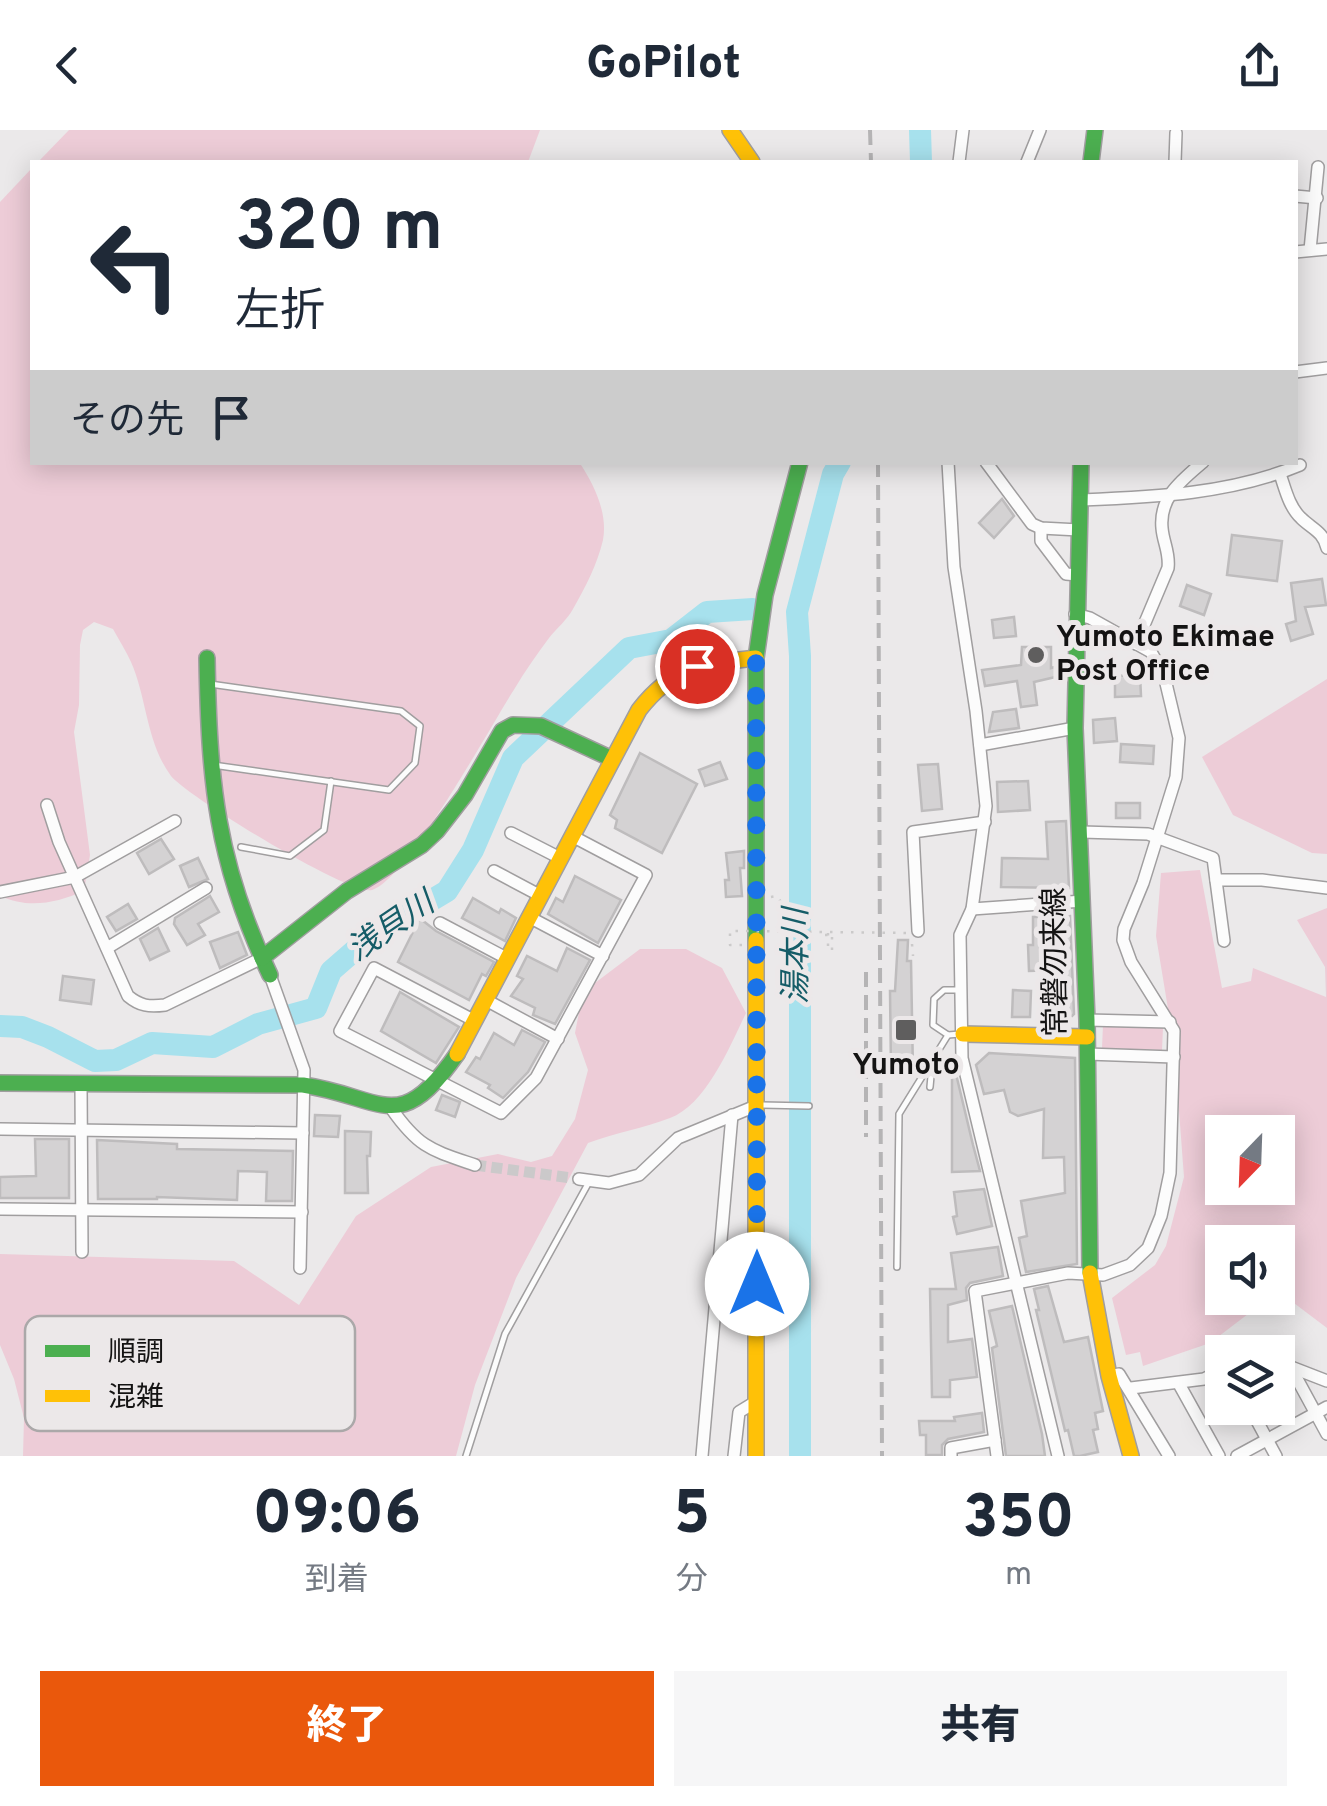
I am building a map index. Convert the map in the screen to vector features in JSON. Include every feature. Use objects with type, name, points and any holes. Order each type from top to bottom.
[{"type":"main road","points":[[730,130],[751,160]]},
{"type":"main road","points":[[1091,160],[1095,130]]},
{"type":"main road","points":[[756,1456],[756,658],[764,595],[799,465]]},
{"type":"main road","name":"常磐勿来線","points":[[1081,465],[1075,728],[1082,832],[1090,1275],[1109,1376],[1130,1456]]},
{"type":"main road","points":[[207,658],[210,764],[228,873],[270,975]]},
{"type":"main road","points":[[0,1083],[321,1086],[392,1108],[409,1106],[438,1081],[475,1022],[636,716],[663,682],[697,666],[756,658]]},
{"type":"main road","points":[[262,958],[347,891],[422,845],[466,794],[502,731],[518,721],[558,732],[612,759]]},
{"type":"main road","points":[[956,1034],[1087,1028]]},
{"type":"street","points":[[959,160],[963,130]]},
{"type":"street","points":[[1028,160],[1040,130]]},
{"type":"street","points":[[1176,134],[1176,160]]},
{"type":"street","points":[[1310,250],[1318,167]]},
{"type":"street","points":[[1298,196],[1317,198]]},
{"type":"street","points":[[1298,252],[1327,249]]},
{"type":"street","points":[[1298,372],[1327,368]]},
{"type":"street","points":[[948,465],[954,568],[986,784],[972,910],[960,935],[962,990],[956,1034],[1058,1456]]},
{"type":"street","points":[[988,465],[1032,524],[1078,530]]},
{"type":"street","points":[[1136,644],[1168,568],[1162,526],[1168,496],[1200,465]]},
{"type":"street","points":[[1080,500],[1168,496],[1280,474],[1300,465]]},
{"type":"street","points":[[1280,474],[1300,518],[1314,527],[1327,548]]},
{"type":"street","points":[[1041,528],[1041,541],[1066,574],[1078,575]]},
{"type":"street","points":[[997,1456],[975,1291],[1068,1273],[1103,1275],[1130,1265],[1148,1248],[1167,1194],[1173,1151],[1174,1031],[1123,940],[1158,839],[1180,748],[1164,676],[1151,652],[1090,618],[1075,614]]},
{"type":"street","points":[[980,745],[1075,728]]},
{"type":"street","points":[[47,805],[128,996],[144,1006],[165,1005],[262,958]]},
{"type":"street","points":[[0,892],[75,877],[175,821]]},
{"type":"street","points":[[918,931],[914,832],[984,822]]},
{"type":"street","points":[[1082,832],[1129,832],[1213,858],[1224,941]]},
{"type":"street","points":[[512,833],[560,858]]},
{"type":"street","points":[[475,1022],[374,968],[340,1031],[501,1112],[536,1078],[646,875],[572,836]]},
{"type":"street","points":[[494,871],[540,896]]},
{"type":"street","points":[[1216,880],[1262,880],[1327,888]]},
{"type":"street","points":[[107,948],[206,888]]},
{"type":"street","points":[[972,910],[1083,901]]},
{"type":"street","points":[[530,917],[603,956]]},
{"type":"street","points":[[440,923],[508,959]]},
{"type":"street","points":[[270,975],[304,1070],[300,1268]]},
{"type":"street","points":[[486,1000],[558,1038]]},
{"type":"street","points":[[1087,1028],[1170,1022]]},
{"type":"street","points":[[1087,1054],[1174,1057]]},
{"type":"street","points":[[82,1084],[82,1252]]},
{"type":"street","points":[[585,1179],[608,1183],[638,1176],[678,1138],[758,1105]]},
{"type":"street","points":[[392,1108],[419,1142],[475,1164]]},
{"type":"street","points":[[702,1456],[732,1115]]},
{"type":"street","points":[[0,1129],[303,1133]]},
{"type":"street","points":[[0,1209],[302,1212]]},
{"type":"street","points":[[1295,1368],[1327,1380]]},
{"type":"street","points":[[1109,1376],[1120,1374],[1131,1388],[1169,1456]]},
{"type":"street","points":[[1131,1388],[1205,1378]]},
{"type":"street","points":[[1295,1378],[1321,1410],[1327,1434]]},
{"type":"street","points":[[1179,1384],[1219,1456]]},
{"type":"street","points":[[734,1456],[739,1412],[756,1401]]},
{"type":"street","points":[[1237,1456],[1321,1410]]},
{"type":"street","points":[[1259,1425],[1276,1456]]},
{"type":"street","points":[[952,1456],[951,1448],[995,1440]]},
{"type":"lane","points":[[207,683],[401,712],[420,726],[414,764],[389,790],[210,764]]},
{"type":"lane","points":[[241,847],[290,856],[324,830],[332,782]]},
{"type":"lane","points":[[897,1267],[899,1114],[956,1034],[933,1025],[934,999],[944,990],[962,990]]},
{"type":"lane","points":[[930,1087],[932,1064]]},
{"type":"lane","points":[[758,1105],[808,1106]]},
{"type":"lane","points":[[466,1456],[505,1334],[585,1179]]},
{"type":"path","points":[[770,897],[777,896],[801,932]]},
{"type":"path","points":[[748,944],[730,944],[730,931],[912,933],[912,956]]},
{"type":"shaded area","points":[[69,130],[540,130],[529,160],[40,160]]},
{"type":"shaded area","points":[[30,170],[30,465],[581,465],[595,489],[602,509],[603,540],[578,600],[527,669],[426,831],[387,880],[372,890],[358,888],[303,862],[206,804],[171,776],[156,749],[129,658],[113,629],[94,622],[83,630],[80,645],[79,705],[74,732],[90,855],[84,891],[42,903],[0,896],[0,202]]},
{"type":"shaded area","points":[[1327,679],[1327,854],[1312,853],[1233,815],[1202,757]]},
{"type":"shaded area","points":[[1200,870],[1222,988],[1251,981],[1253,968],[1326,997],[1325,967],[1297,920],[1327,908],[1327,1328],[1295,1304],[1295,1225],[1205,1225],[1205,1315],[1247,1315],[1220,1335],[1205,1335],[1205,1345],[1143,1366],[1140,1352],[1126,1355],[1112,1298],[1155,1265],[1166,1246],[1184,1177],[1174,1045],[1156,936],[1161,873]]},
{"type":"shaded area","points":[[640,949],[686,949],[722,968],[746,1013],[716,1073],[683,1111],[660,1122],[588,1143],[516,1278],[475,1385],[456,1456],[23,1456],[24,1418],[0,1345],[0,1254],[234,1261],[299,1305],[356,1216],[431,1167],[498,1154],[531,1162],[552,1156],[575,1119],[588,1070],[575,1033],[583,992]]},
{"type":"shaded area","points":[[1103,1025],[1163,1028],[1162,1050],[1102,1048]]},
{"type":"building","points":[[1002,499],[1014,516],[994,538],[979,523]]},
{"type":"building","points":[[1232,535],[1282,541],[1277,581],[1227,575]]},
{"type":"building","points":[[1322,579],[1326,605],[1305,607],[1313,634],[1291,641],[1286,624],[1296,621],[1291,583]]},
{"type":"building","points":[[1187,585],[1211,594],[1204,615],[1180,606]]},
{"type":"building","points":[[1014,617],[1016,636],[994,638],[992,620]]},
{"type":"building","points":[[1022,647],[1051,647],[1051,668],[1062,665],[1064,675],[1034,682],[1037,705],[1021,707],[1017,681],[985,686],[982,670],[1021,665]]},
{"type":"building","points":[[1140,675],[1141,696],[1115,697],[1115,676]]},
{"type":"building","points":[[1016,709],[1019,728],[989,732],[993,712]]},
{"type":"building","points":[[1115,718],[1117,741],[1094,743],[1093,720]]},
{"type":"building","points":[[1121,744],[1154,746],[1153,764],[1120,762]]},
{"type":"building","points":[[640,753],[697,784],[662,853],[615,828],[617,820],[610,815]]},
{"type":"building","points":[[720,762],[727,779],[705,786],[699,770]]},
{"type":"building","points":[[938,764],[942,809],[922,811],[918,765]]},
{"type":"building","points":[[1028,781],[1030,810],[998,812],[997,782]]},
{"type":"building","points":[[1116,803],[1140,803],[1140,818],[1116,818]]},
{"type":"building","points":[[1066,821],[1069,888],[1001,887],[1002,858],[1048,859],[1046,822]]},
{"type":"building","points":[[161,839],[174,859],[149,874],[137,853]]},
{"type":"building","points":[[744,851],[744,868],[740,868],[742,896],[726,897],[726,853]]},
{"type":"building","points":[[198,858],[208,879],[189,887],[180,866]]},
{"type":"building","points":[[575,876],[621,900],[598,943],[548,914],[556,898],[563,902]]},
{"type":"building","points":[[210,896],[219,912],[198,924],[205,935],[187,945],[174,924],[175,918]]},
{"type":"building","points":[[473,898],[516,918],[505,941],[462,918]]},
{"type":"building","points":[[128,904],[137,919],[116,931],[107,917]]},
{"type":"building","points":[[1070,916],[1074,1014],[1070,1018],[1054,1017],[1057,970],[1029,971],[1028,945],[1033,945],[1033,917]]},
{"type":"building","points":[[422,920],[494,962],[486,976],[482,974],[469,1000],[398,962],[412,934],[394,933],[405,921]]},
{"type":"building","points":[[158,928],[169,951],[150,960],[140,939]]},
{"type":"building","points":[[238,932],[247,955],[220,968],[210,942]]},
{"type":"building","points":[[898,940],[908,940],[907,961],[911,961],[913,1072],[891,1071],[890,991],[895,991]]},
{"type":"building","points":[[567,948],[590,960],[555,1024],[533,1015],[535,1008],[511,996],[523,979],[517,976],[527,956],[557,971]]},
{"type":"building","points":[[63,976],[94,980],[91,1004],[60,1000]]},
{"type":"building","points":[[1013,990],[1031,991],[1030,1017],[1012,1017]]},
{"type":"building","points":[[400,992],[459,1027],[436,1063],[381,1031]]},
{"type":"building","points":[[522,1030],[545,1042],[528,1072],[503,1098],[488,1088],[490,1085],[466,1072],[476,1057],[480,1059],[494,1033],[514,1045]]},
{"type":"building","points":[[989,1053],[1075,1058],[1077,1264],[1026,1272],[1019,1238],[1027,1236],[1021,1201],[1065,1193],[1064,1157],[1043,1158],[1044,1109],[1018,1116],[1010,1112],[1004,1090],[984,1094],[976,1065]]},
{"type":"building","points":[[956,1074],[980,1171],[952,1172],[952,1075]]},
{"type":"building","points":[[442,1095],[460,1102],[455,1117],[436,1110]]},
{"type":"building","points":[[315,1115],[340,1116],[338,1137],[314,1136]]},
{"type":"building","points":[[345,1131],[371,1132],[368,1193],[345,1193]]},
{"type":"building","points":[[35,1139],[69,1139],[69,1198],[0,1198],[0,1177],[36,1176]]},
{"type":"building","points":[[97,1140],[177,1144],[177,1149],[293,1151],[292,1201],[266,1201],[267,1172],[238,1171],[237,1200],[98,1199]]},
{"type":"building","points":[[984,1189],[992,1226],[957,1234],[954,1192]]},
{"type":"building","points":[[998,1247],[1003,1276],[970,1283],[966,1288],[967,1300],[948,1305],[948,1342],[972,1339],[977,1377],[950,1380],[950,1397],[932,1397],[930,1289],[956,1289],[951,1253]]},
{"type":"building","points":[[1048,1286],[1064,1342],[1088,1337],[1103,1411],[1095,1413],[1098,1429],[1093,1430],[1098,1452],[1074,1456],[1068,1430],[1065,1431],[1036,1310],[1034,1289]]},
{"type":"building","points":[[1012,1306],[1045,1456],[1006,1456],[992,1348],[997,1346],[989,1311]]},
{"type":"building","points":[[982,1413],[984,1432],[948,1439],[942,1445],[942,1455],[926,1455],[926,1435],[920,1435],[919,1421],[955,1421],[954,1417]]},
{"type":"waterway","name":"湯本川","points":[[920,130],[921,160]]},
{"type":"waterway","name":"湯本川","points":[[800,1456],[797,612],[838,465]]},
{"type":"waterway","name":"浅貝川","points":[[0,1026],[22,1027],[95,1061],[116,1060],[152,1043],[213,1047],[258,1024],[316,1008],[331,971],[370,937],[447,891],[473,850],[513,758],[629,648],[671,640],[707,612],[753,609]]},
{"type":"tunnel","points":[[475,1165],[579,1179]]},
{"type":"railway","points":[[870,130],[871,160]]},
{"type":"railway","points":[[878,465],[882,1456]]},
{"type":"railway","points":[[866,972],[866,1137]]},
{"type":"traffic: fast","points":[[1091,160],[1095,130]]},
{"type":"traffic: fast","points":[[756,940],[756,658],[765,595],[799,465]]},
{"type":"traffic: fast","points":[[1081,465],[1075,728],[1087,1020],[1090,1273]]},
{"type":"traffic: fast","points":[[207,658],[210,744],[219,820],[238,895],[270,975]]},
{"type":"traffic: fast","points":[[262,958],[347,891],[422,845],[437,831],[465,795],[502,731],[513,725],[541,726],[612,759]]},
{"type":"traffic: fast","points":[[0,1083],[303,1085],[388,1106],[404,1104],[419,1096],[457,1054]]},
{"type":"traffic: slow","points":[[730,130],[751,160]]},
{"type":"traffic: slow","points":[[457,1054],[639,710],[677,675],[720,662],[756,658]]},
{"type":"traffic: slow","points":[[756,940],[756,1456]]},
{"type":"traffic: slow","points":[[963,1034],[1087,1037]]},
{"type":"traffic: slow","points":[[1090,1273],[1109,1376],[1131,1456]]},
{"type":"place","name":"Yumoto Ekimae Post Office","points":[[1036,655]]},
{"type":"place","name":"Yumoto","points":[[906,1030]]},
{"type":"route","points":[[697,666],[756,658],[757,1284]]}]
